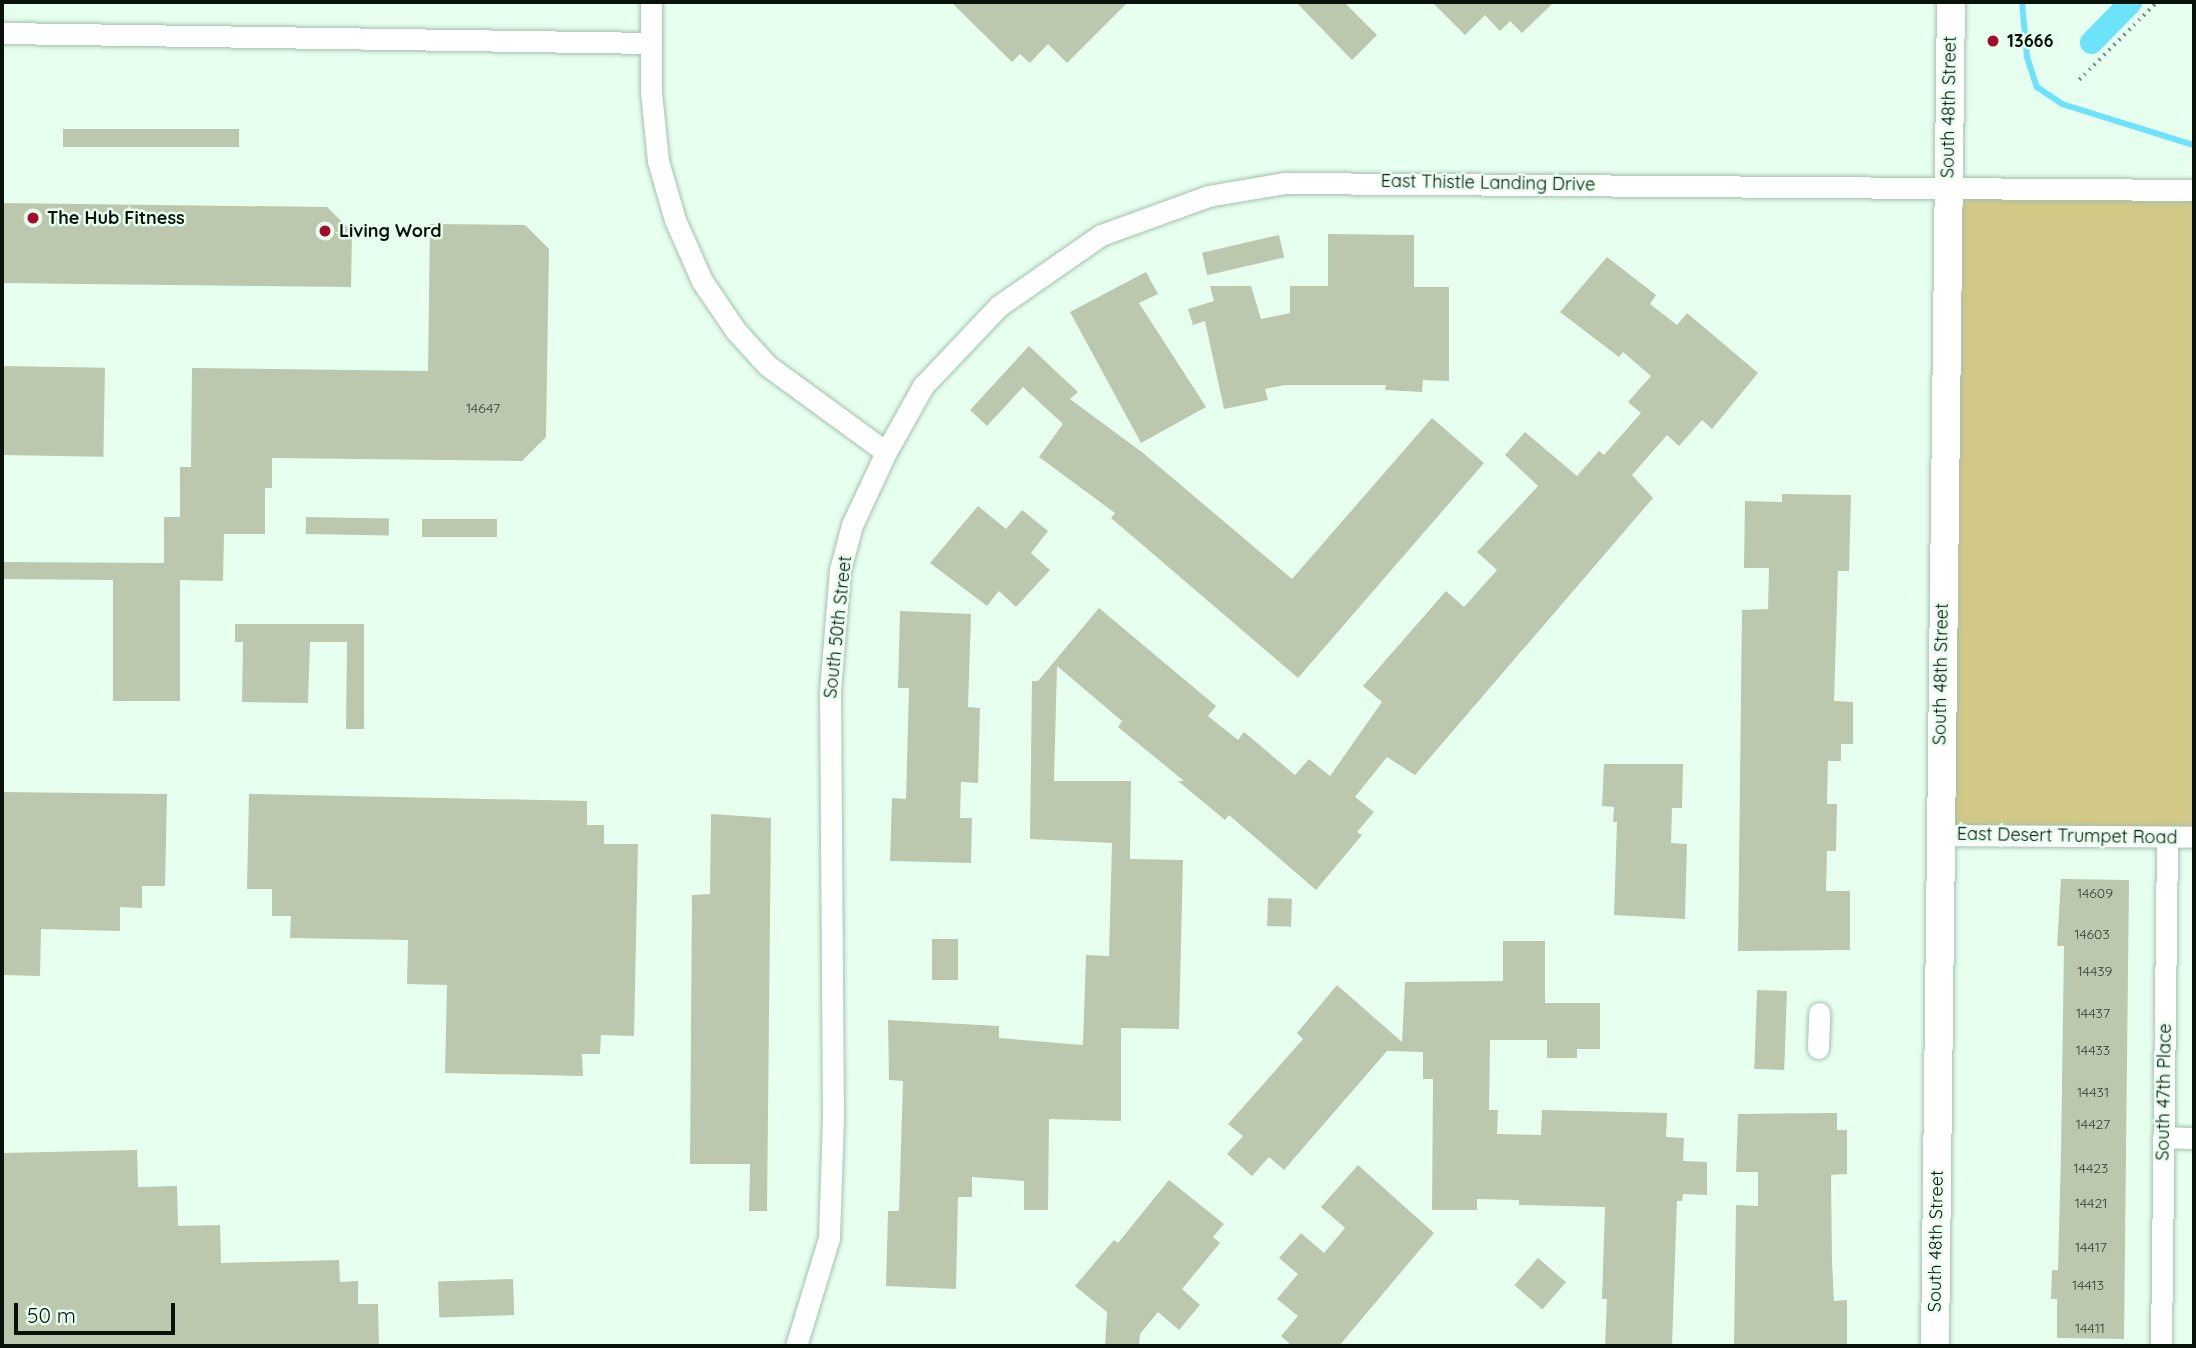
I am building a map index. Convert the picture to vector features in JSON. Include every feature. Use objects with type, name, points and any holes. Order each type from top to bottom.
[{"type":"main road","name":"South 48th Street","points":[[1935,1346],[1951,2]]},
{"type":"street","points":[[651,2],[658,161],[679,230],[702,281],[736,331],[768,366],[886,452]]},
{"type":"street","points":[[2,33],[651,43]]},
{"type":"street","name":"East Thistle Landing Drive","points":[[886,452],[923,386],[999,306],[1101,235],[1208,196],[1310,182],[2194,190]]},
{"type":"street","name":"South 50th Street","points":[[796,1346],[830,1238],[833,1119],[830,691],[840,570],[852,525],[886,452]]},
{"type":"street","name":"East Desert Trumpet Road","points":[[1939,835],[2194,837]]},
{"type":"street","name":"South 47th Place","points":[[2161,1346],[2167,837]]},
{"type":"street","points":[[1818,1048],[1819,1013]]},
{"type":"street","points":[[2163,1137],[2194,1138]]},
{"type":"path","points":[[2080,80],[2157,2]]},
{"type":"shaded area","points":[[1948,189],[2194,189],[2194,835],[1948,835]]},
{"type":"building","points":[[951,2],[1128,2],[1067,63],[1048,44],[1030,63],[1020,54],[1012,62]]},
{"type":"building","points":[[1296,2],[1344,2],[1377,35],[1352,60]]},
{"type":"building","points":[[1432,2],[1554,2],[1522,33],[1510,21],[1500,31],[1485,15],[1465,35]]},
{"type":"building","points":[[63,129],[239,129],[239,147],[63,147]]},
{"type":"building","points":[[2,203],[327,207],[352,232],[351,287],[2,283]]},
{"type":"building","points":[[430,224],[525,225],[549,249],[546,437],[522,461],[272,458],[272,488],[265,488],[265,534],[224,534],[223,581],[180,580],[180,701],[113,701],[113,580],[2,579],[2,562],[164,563],[164,517],[180,517],[180,467],[191,467],[192,368],[428,371]]},
{"type":"building","points":[[1328,234],[1414,235],[1414,287],[1449,287],[1449,381],[1423,380],[1422,392],[1385,390],[1386,385],[1285,385],[1265,389],[1268,400],[1224,409],[1205,321],[1193,325],[1188,309],[1214,301],[1210,286],[1251,286],[1261,319],[1290,313],[1290,286],[1328,286]]},
{"type":"building","points":[[1279,235],[1284,257],[1207,275],[1202,253]]},
{"type":"building","points":[[1607,257],[1656,295],[1650,304],[1677,325],[1687,313],[1758,373],[1712,429],[1702,420],[1679,446],[1667,435],[1632,475],[1653,498],[1415,775],[1387,757],[1355,797],[1374,812],[1357,832],[1362,835],[1316,890],[1229,815],[1225,820],[1178,781],[1184,781],[1118,727],[1122,721],[1057,666],[1054,781],[1131,781],[1130,859],[1183,860],[1179,1029],[1121,1028],[1121,1121],[1049,1119],[1048,1210],[1024,1210],[1024,1181],[972,1177],[972,1197],[958,1197],[956,1289],[886,1286],[888,1211],[899,1211],[903,1081],[889,1080],[888,1020],[999,1026],[999,1038],[1083,1045],[1086,955],[1109,956],[1112,843],[1030,839],[1032,681],[1038,681],[1099,608],[1216,706],[1208,716],[1238,740],[1244,732],[1295,775],[1309,759],[1330,776],[1382,702],[1363,686],[1446,591],[1464,607],[1497,570],[1477,552],[1538,486],[1505,455],[1525,432],[1577,476],[1599,451],[1604,455],[1641,413],[1628,402],[1651,376],[1623,352],[1619,357],[1560,312]]},
{"type":"building","points":[[1146,272],[1158,294],[1139,303],[1206,407],[1141,443],[1070,312]]},
{"type":"building","points":[[1029,346],[1078,392],[1070,399],[1143,453],[1292,579],[1432,418],[1484,463],[1298,678],[1111,518],[1115,513],[1039,457],[1063,424],[1023,387],[987,426],[970,410]]},
{"type":"building","points":[[2,366],[105,368],[103,457],[2,455]]},
{"type":"building","points":[[1782,494],[1851,495],[1849,571],[1838,571],[1834,701],[1853,702],[1853,744],[1841,744],[1841,761],[1828,761],[1827,804],[1837,804],[1836,851],[1827,851],[1826,891],[1850,891],[1850,950],[1738,951],[1742,610],[1768,609],[1769,568],[1744,568],[1745,501],[1782,502]]},
{"type":"building","points":[[978,506],[1006,529],[1022,510],[1048,531],[1031,553],[1050,570],[1016,607],[999,591],[987,606],[930,563]]},
{"type":"building","points":[[306,517],[389,518],[389,535],[306,534]]},
{"type":"building","points":[[422,519],[497,519],[497,537],[422,537]]},
{"type":"building","points":[[900,611],[971,614],[968,707],[980,708],[978,783],[961,782],[960,818],[972,818],[971,863],[890,861],[892,798],[906,799],[909,688],[898,688]]},
{"type":"building","points":[[235,624],[364,624],[364,729],[346,729],[347,642],[310,642],[308,703],[242,702],[243,642],[235,642]]},
{"type":"building","points":[[1604,764],[1683,764],[1682,808],[1672,808],[1671,843],[1687,844],[1685,919],[1614,915],[1617,822],[1613,822],[1614,807],[1602,806]]},
{"type":"building","points":[[2,792],[167,794],[165,886],[142,886],[142,908],[120,907],[120,931],[41,929],[40,976],[2,975]]},
{"type":"building","points":[[249,794],[587,801],[587,825],[604,825],[604,844],[638,844],[634,1036],[601,1035],[600,1054],[582,1054],[583,1076],[445,1073],[447,985],[407,984],[408,940],[290,938],[291,916],[272,916],[272,889],[247,889]]},
{"type":"building","points":[[711,814],[771,818],[767,1211],[749,1211],[750,1164],[690,1164],[692,895],[710,894]]},
{"type":"building","points":[[2061,879],[2129,880],[2124,1339],[2057,1338],[2057,1299],[2051,1299],[2052,1270],[2058,1270],[2061,1153],[2064,946],[2057,946]]},
{"type":"building","points":[[1268,898],[1292,899],[1291,927],[1267,926]]},
{"type":"building","points":[[932,939],[958,939],[958,980],[932,980]]},
{"type":"building","points":[[1503,941],[1545,941],[1545,1003],[1600,1003],[1600,1049],[1577,1049],[1577,1058],[1547,1058],[1547,1040],[1490,1040],[1489,1110],[1498,1110],[1497,1134],[1541,1135],[1542,1110],[1667,1113],[1666,1137],[1684,1138],[1683,1161],[1707,1162],[1707,1195],[1683,1194],[1682,1201],[1677,1201],[1672,1346],[1605,1346],[1607,1299],[1602,1299],[1605,1207],[1519,1205],[1519,1200],[1477,1199],[1477,1210],[1432,1210],[1433,1079],[1423,1079],[1423,1052],[1387,1051],[1284,1170],[1269,1157],[1252,1176],[1227,1154],[1243,1136],[1228,1124],[1303,1039],[1297,1033],[1337,985],[1402,1042],[1405,982],[1503,981]]},
{"type":"building","points":[[1757,990],[1787,991],[1784,1070],[1754,1069]]},
{"type":"building","points":[[1837,1113],[1837,1130],[1847,1130],[1847,1174],[1831,1175],[1832,1262],[1834,1301],[1847,1300],[1847,1346],[1734,1346],[1736,1205],[1758,1206],[1758,1172],[1736,1172],[1738,1114]]},
{"type":"building","points":[[137,1150],[138,1187],[177,1186],[178,1226],[220,1225],[221,1263],[339,1260],[340,1282],[358,1281],[358,1304],[378,1304],[379,1346],[2,1346],[2,1153]]},
{"type":"building","points":[[1358,1165],[1434,1233],[1339,1346],[1292,1346],[1281,1336],[1298,1316],[1277,1299],[1298,1274],[1279,1258],[1301,1233],[1324,1253],[1345,1228],[1321,1207]]},
{"type":"building","points":[[1169,1180],[1224,1224],[1213,1237],[1220,1243],[1182,1289],[1200,1305],[1179,1330],[1158,1312],[1140,1334],[1139,1346],[1105,1346],[1107,1312],[1075,1286],[1114,1240],[1118,1243]]},
{"type":"building","points":[[1538,1258],[1566,1282],[1542,1309],[1514,1285]]},
{"type":"building","points":[[513,1279],[514,1315],[439,1318],[438,1282]]},
{"type":"waterway","points":[[2022,2],[2027,57],[2037,87],[2062,104],[2194,145]]},
{"type":"waterway","points":[[2091,42],[2130,2]]},
{"type":"place","name":"13666","points":[[1993,41]]},
{"type":"place","name":"The Hub Fitness","points":[[33,218]]},
{"type":"place","name":"Living Word","points":[[325,231]]}]
